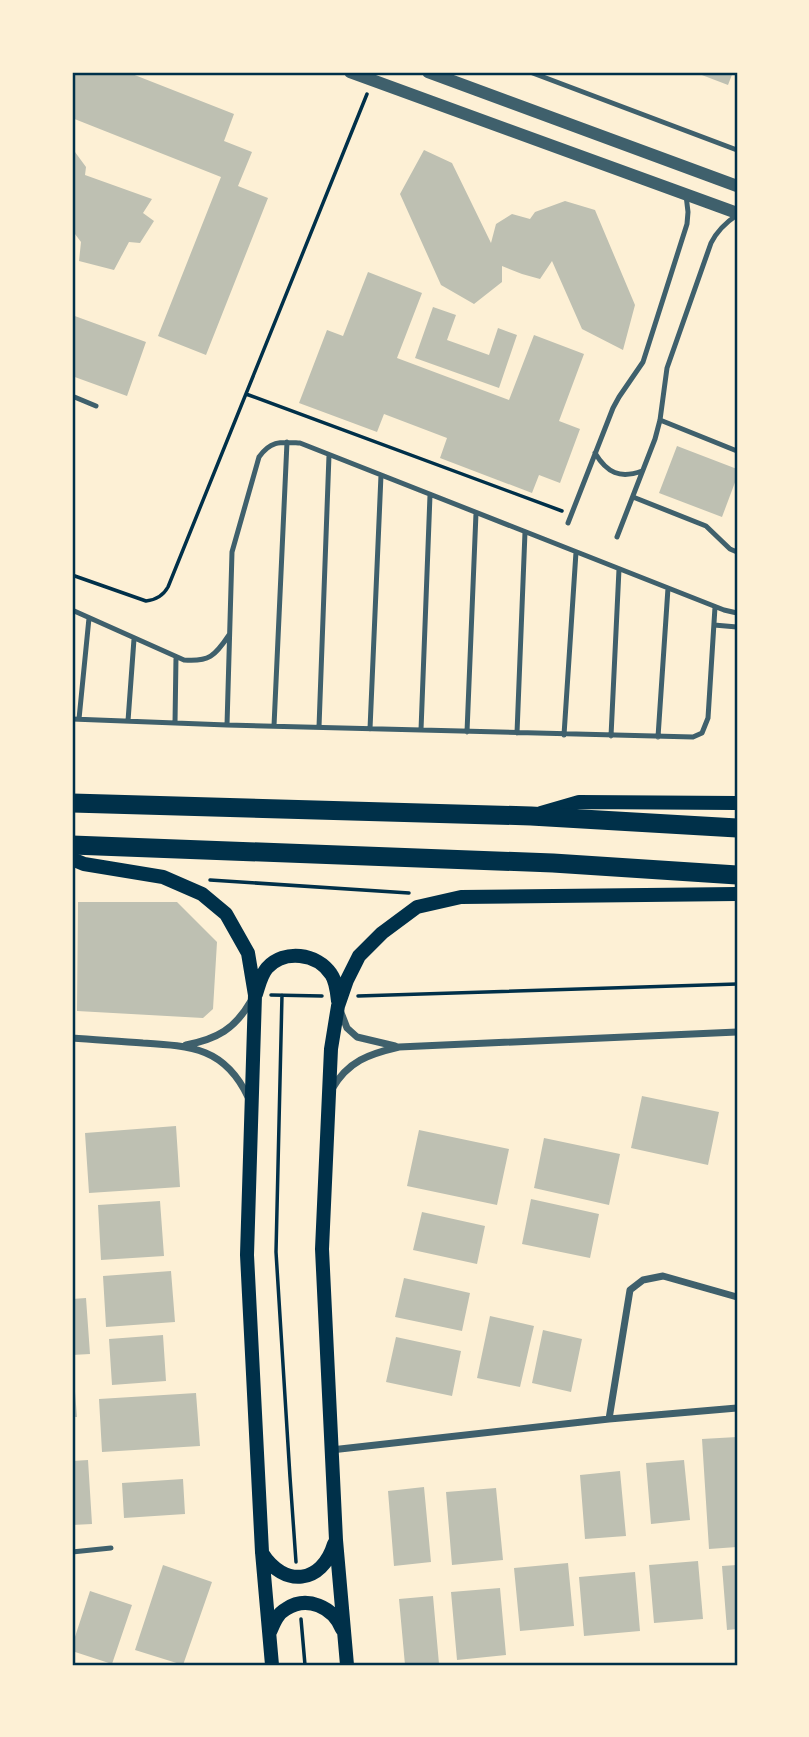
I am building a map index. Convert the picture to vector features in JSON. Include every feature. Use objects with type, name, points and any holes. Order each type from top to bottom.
[{"type":"highway","points":[[72,803],[531,816],[737,828]]},
{"type":"highway","points":[[72,845],[553,863],[737,875]]},
{"type":"main road","points":[[531,816],[579,802],[737,803]]},
{"type":"main road","points":[[72,859],[84,864],[163,877],[202,894],[226,914],[248,953],[255,995],[247,1255],[262,1552],[272,1665]]},
{"type":"main road","points":[[347,1665],[335,1540],[323,1249],[331,1049],[339,999],[347,979],[359,956],[382,933],[417,907],[460,897],[737,894]]},
{"type":"main road","points":[[255,995],[268,967],[280,959],[295,955],[310,957],[323,964],[333,976],[339,999]]},
{"type":"main road","points":[[262,1552],[276,1570],[298,1577],[316,1572],[330,1559],[335,1540]]},
{"type":"main road","points":[[270,1632],[276,1619],[286,1609],[300,1603],[328,1609],[338,1620],[344,1634]]},
{"type":"street","points":[[350,72],[737,214]]},
{"type":"street","points":[[428,72],[737,186]]},
{"type":"street","points":[[184,1046],[207,1041],[227,1031],[243,1014],[255,995]]},
{"type":"street","points":[[339,999],[347,1028],[357,1037],[399,1047]]},
{"type":"street","points":[[328,1096],[340,1075],[358,1060],[399,1047],[737,1032]]},
{"type":"street","points":[[72,1038],[184,1046],[206,1052],[226,1064],[241,1081],[251,1102]]},
{"type":"street","points":[[609,1419],[630,1290],[643,1280],[663,1276],[737,1297]]},
{"type":"street","points":[[331,1450],[609,1419],[737,1408]]},
{"type":"lane","points":[[530,72],[737,150]]},
{"type":"lane","points":[[568,523],[613,408],[643,362],[687,224],[687,195]]},
{"type":"lane","points":[[617,537],[655,439],[667,368],[710,243],[725,223],[737,214]]},
{"type":"lane","points":[[72,396],[96,405]]},
{"type":"lane","points":[[660,420],[737,451]]},
{"type":"lane","points":[[226,725],[232,552],[259,457],[265,447],[279,442],[300,443],[715,607],[737,613]]},
{"type":"lane","points":[[274,726],[287,442]]},
{"type":"lane","points":[[595,453],[610,471],[621,475],[643,471]]},
{"type":"lane","points":[[319,727],[329,455]]},
{"type":"lane","points":[[370,729],[381,475]]},
{"type":"lane","points":[[421,730],[430,495]]},
{"type":"lane","points":[[633,497],[706,526],[730,549],[737,552]]},
{"type":"lane","points":[[467,732],[476,513]]},
{"type":"lane","points":[[517,733],[525,532]]},
{"type":"lane","points":[[564,735],[576,552]]},
{"type":"lane","points":[[611,736],[619,569]]},
{"type":"lane","points":[[658,737],[668,588]]},
{"type":"lane","points":[[72,719],[693,737],[702,733],[708,718],[715,607]]},
{"type":"lane","points":[[72,610],[184,660],[207,659],[218,651],[229,635]]},
{"type":"lane","points":[[79,719],[89,618]]},
{"type":"lane","points":[[715,625],[737,627]]},
{"type":"lane","points":[[128,721],[134,639]]},
{"type":"lane","points":[[175,723],[176,657]]},
{"type":"lane","points":[[72,1552],[111,1548]]},
{"type":"path","points":[[72,575],[146,601],[157,599],[168,587],[373,80]]},
{"type":"path","points":[[246,394],[571,514]]},
{"type":"path","points":[[204,880],[420,894]]},
{"type":"path","points":[[255,995],[339,999],[737,984]]},
{"type":"path","points":[[282,995],[276,1252],[289,1477],[298,1577]]},
{"type":"path","points":[[300,1603],[305,1665]]},
{"type":"building","points":[[72,72],[127,72],[234,114],[224,141],[252,152],[238,186],[268,198],[206,355],[158,336],[221,177],[72,118]]},
{"type":"building","points":[[694,72],[733,72],[728,85]]},
{"type":"building","points":[[424,150],[452,163],[491,243],[496,224],[512,214],[530,219],[535,212],[565,201],[595,210],[635,305],[623,350],[582,329],[552,261],[540,279],[502,266],[502,282],[474,304],[441,285],[400,194]]},
{"type":"building","points":[[72,151],[86,167],[85,175],[152,199],[143,213],[154,221],[140,243],[129,242],[114,270],[79,261],[81,242],[72,230]]},
{"type":"building","points":[[368,272],[422,293],[397,358],[509,400],[534,335],[584,354],[559,421],[580,429],[560,483],[539,475],[532,493],[440,458],[447,438],[384,414],[377,432],[299,403],[327,330],[343,336]]},
{"type":"building","points":[[433,307],[456,315],[447,340],[489,355],[498,328],[517,335],[499,388],[415,358]]},
{"type":"building","points":[[72,315],[146,342],[127,396],[72,376]]},
{"type":"building","points":[[677,446],[737,469],[737,477],[722,517],[659,493]]},
{"type":"building","points":[[78,902],[177,902],[217,942],[213,1009],[203,1018],[77,1011]]},
{"type":"building","points":[[642,1096],[719,1112],[708,1165],[631,1148]]},
{"type":"building","points":[[176,1126],[180,1187],[89,1193],[85,1133]]},
{"type":"building","points":[[419,1130],[509,1149],[497,1205],[407,1186]]},
{"type":"building","points":[[544,1138],[620,1154],[609,1205],[534,1188]]},
{"type":"building","points":[[531,1199],[599,1214],[590,1258],[522,1244]]},
{"type":"building","points":[[160,1201],[164,1256],[101,1260],[98,1205]]},
{"type":"building","points":[[422,1212],[485,1226],[477,1264],[413,1250]]},
{"type":"building","points":[[171,1271],[175,1322],[106,1327],[103,1276]]},
{"type":"building","points":[[404,1278],[470,1293],[462,1331],[395,1317]]},
{"type":"building","points":[[86,1298],[90,1354],[72,1355],[72,1299]]},
{"type":"building","points":[[490,1316],[534,1326],[520,1387],[477,1378]]},
{"type":"building","points":[[543,1330],[582,1339],[571,1392],[532,1383]]},
{"type":"building","points":[[163,1335],[166,1381],[112,1385],[109,1339]]},
{"type":"building","points":[[396,1337],[461,1351],[452,1396],[386,1382]]},
{"type":"building","points":[[74,1379],[77,1417],[72,1417]]},
{"type":"building","points":[[196,1393],[200,1446],[102,1452],[99,1399]]},
{"type":"building","points":[[737,1437],[737,1547],[709,1549],[702,1439]]},
{"type":"building","points":[[88,1460],[92,1524],[72,1525],[72,1461]]},
{"type":"building","points":[[684,1460],[690,1520],[651,1524],[646,1463]]},
{"type":"building","points":[[620,1471],[626,1536],[585,1539],[580,1475]]},
{"type":"building","points":[[183,1479],[185,1514],[124,1518],[122,1483]]},
{"type":"building","points":[[424,1487],[431,1562],[394,1566],[388,1491]]},
{"type":"building","points":[[496,1488],[503,1560],[452,1565],[446,1492]]},
{"type":"building","points":[[698,1561],[703,1619],[654,1623],[649,1565]]},
{"type":"building","points":[[568,1563],[574,1626],[520,1631],[514,1568]]},
{"type":"building","points":[[163,1565],[212,1582],[183,1665],[135,1650]]},
{"type":"building","points":[[737,1565],[737,1629],[727,1630],[722,1566]]},
{"type":"building","points":[[635,1572],[640,1631],[584,1636],[579,1577]]},
{"type":"building","points":[[500,1588],[506,1655],[457,1660],[451,1592]]},
{"type":"building","points":[[90,1591],[132,1605],[112,1664],[72,1651]]},
{"type":"building","points":[[433,1596],[439,1664],[405,1665],[399,1599]]}]
